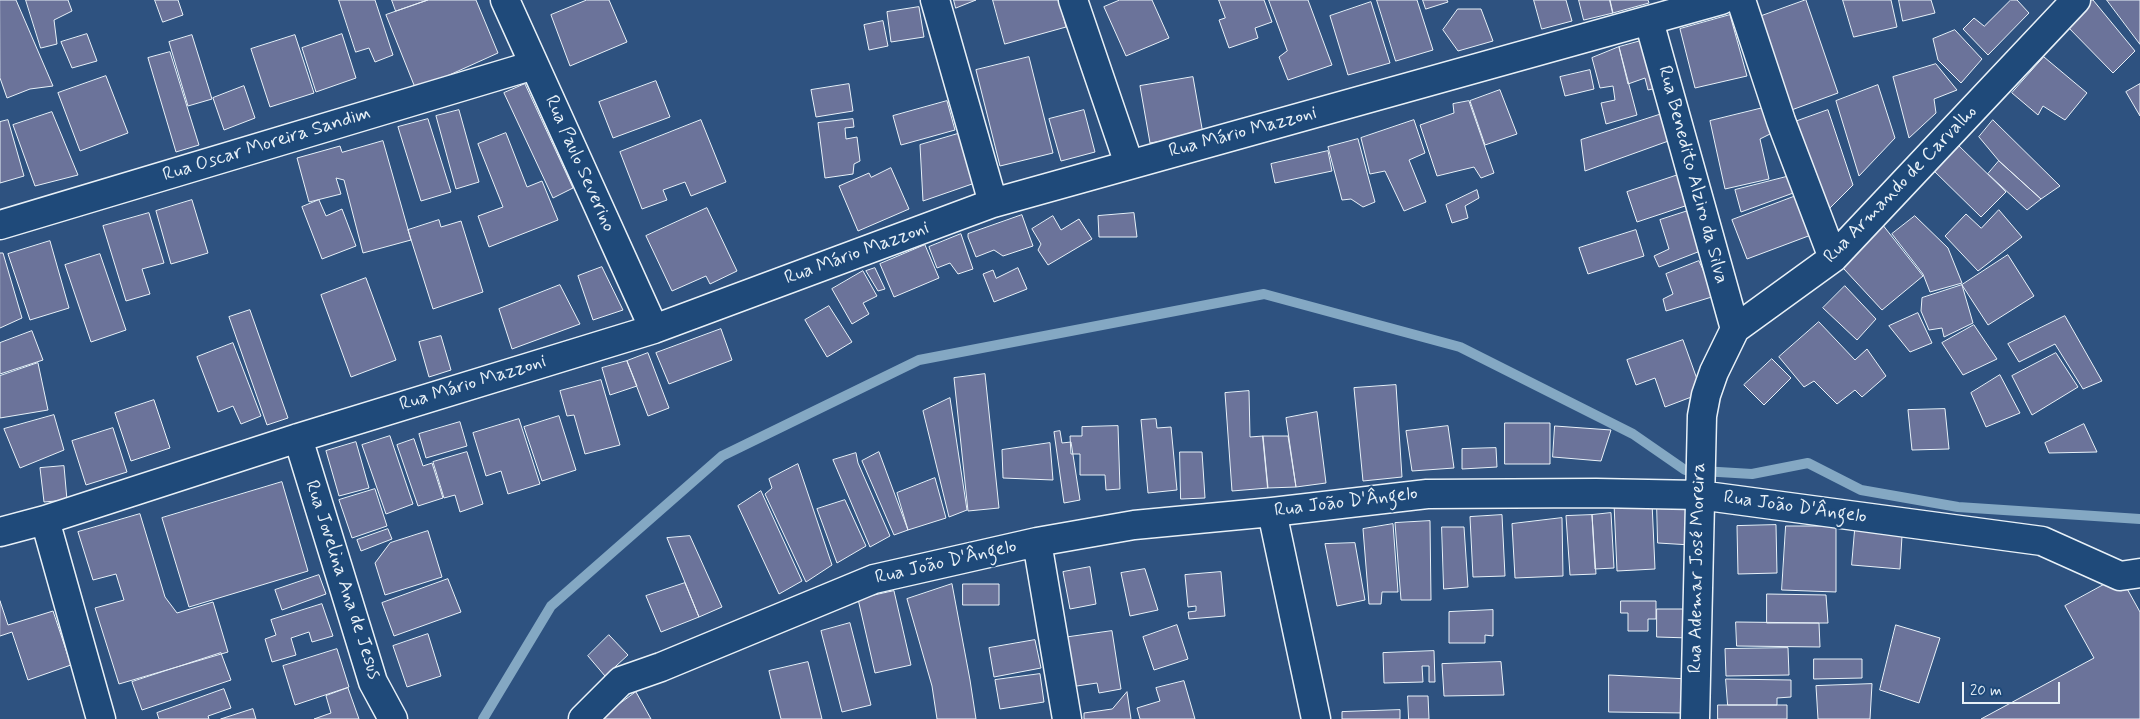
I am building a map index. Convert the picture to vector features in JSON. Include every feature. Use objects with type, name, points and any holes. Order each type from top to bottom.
[{"type":"street","name":"Rua Paulo Severino","points":[[504,0],[654,329]]},
{"type":"street","points":[[935,0],[993,203]]},
{"type":"street","points":[[1073,0],[1128,164]]},
{"type":"street","name":"Rua Mário Mazzoni","points":[[2,529],[45,520],[298,438],[654,329],[993,203],[1721,0]]},
{"type":"street","points":[[1741,0],[1781,122],[1833,258]]},
{"type":"street","name":"Rua Armando de Carvalho","points":[[1702,416],[1706,395],[1714,372],[1735,329],[1833,258],[2076,0]]},
{"type":"street","name":"Rua Benedito Alziro da Silva","points":[[1649,21],[1735,329]]},
{"type":"street","name":"Rua Oscar Moreira Sandim","points":[[0,225],[534,65]]},
{"type":"street","name":"Rua Ademar José Moreira","points":[[1695,719],[1702,416]]},
{"type":"street","name":"Rua Jovelina Ana de Jesus","points":[[298,438],[373,682],[393,719]]},
{"type":"street","name":"Rua João D'Ângelo","points":[[583,719],[620,681],[661,667],[874,579],[1037,542],[1134,525],[1272,512],[1427,494],[1699,490],[2042,540],[2120,576],[2140,573]]},
{"type":"street","points":[[1272,512],[1316,719]]},
{"type":"street","points":[[45,520],[101,719]]},
{"type":"street","points":[[1037,542],[1068,719]]},
{"type":"building","points":[[0,0],[16,0],[53,86],[30,89],[7,98],[0,78]]},
{"type":"building","points":[[26,0],[68,0],[72,11],[54,20],[57,44],[41,48]]},
{"type":"building","points":[[155,0],[178,0],[183,15],[163,22]]},
{"type":"building","points":[[339,0],[375,0],[393,55],[375,62],[369,48],[356,52]]},
{"type":"building","points":[[392,0],[428,0],[396,11]]},
{"type":"building","points":[[428,0],[476,0],[498,53],[416,90],[386,15]]},
{"type":"building","points":[[587,0],[609,0],[627,42],[570,66],[551,15]]},
{"type":"building","points":[[954,0],[976,0],[956,8]]},
{"type":"building","points":[[993,0],[1059,0],[1066,27],[1005,44]]},
{"type":"building","points":[[1120,0],[1152,0],[1169,38],[1126,56],[1104,7]]},
{"type":"building","points":[[1219,0],[1264,0],[1272,22],[1255,28],[1258,38],[1229,48],[1219,20],[1225,18]]},
{"type":"building","points":[[1269,0],[1308,0],[1332,65],[1288,80],[1279,57],[1287,51]]},
{"type":"building","points":[[1377,0],[1417,0],[1433,50],[1396,61]]},
{"type":"building","points":[[1423,0],[1447,0],[1448,2],[1426,9]]},
{"type":"building","points":[[1534,0],[1566,0],[1572,21],[1542,29]]},
{"type":"building","points":[[1579,0],[1610,0],[1613,13],[1584,20]]},
{"type":"building","points":[[1610,0],[1648,0],[1649,3],[1613,13]]},
{"type":"building","points":[[1806,0],[1838,93],[1786,112],[1756,18]]},
{"type":"building","points":[[1843,0],[1891,0],[1897,27],[1854,37]]},
{"type":"building","points":[[1899,0],[1931,0],[1935,13],[1903,21]]},
{"type":"building","points":[[2011,0],[2017,0],[2029,13],[1988,55],[1963,29],[1974,18],[1984,26]]},
{"type":"building","points":[[2089,0],[2093,0],[2135,51],[2113,73],[2065,24]]},
{"type":"building","points":[[2107,0],[2140,0],[2140,44]]},
{"type":"building","points":[[1371,2],[1390,63],[1348,75],[1330,16]]},
{"type":"building","points":[[919,7],[924,37],[891,42],[887,12]]},
{"type":"building","points":[[1458,9],[1481,9],[1493,41],[1458,51],[1443,30]]},
{"type":"building","points":[[1730,15],[1747,76],[1695,88],[1680,29]]},
{"type":"building","points":[[883,21],[888,46],[869,50],[864,25]]},
{"type":"building","points":[[1955,30],[1982,59],[1961,83],[1938,60],[1933,39]]},
{"type":"building","points":[[87,34],[97,61],[72,68],[61,42]]},
{"type":"building","points":[[342,34],[356,78],[316,92],[302,48]]},
{"type":"building","points":[[192,35],[212,99],[188,106],[169,42]]},
{"type":"building","points":[[295,35],[314,93],[270,107],[251,49]]},
{"type":"building","points":[[1648,39],[1661,87],[1648,90],[1645,78],[1628,84],[1619,47]]},
{"type":"building","points":[[1619,47],[1637,115],[1606,124],[1601,103],[1615,100],[1613,86],[1600,88],[1592,58]]},
{"type":"building","points":[[170,52],[199,145],[176,152],[148,58]]},
{"type":"building","points":[[1029,57],[1053,153],[1000,166],[976,70]]},
{"type":"building","points":[[2044,57],[2087,93],[2065,120],[2043,106],[2038,115],[2012,93]]},
{"type":"building","points":[[1936,64],[1957,90],[1934,99],[1936,113],[1909,138],[1893,77]]},
{"type":"building","points":[[1590,70],[1594,89],[1565,96],[1560,77]]},
{"type":"building","points":[[106,76],[128,133],[80,151],[58,93]]},
{"type":"building","points":[[1193,77],[1203,134],[1150,143],[1140,86]]},
{"type":"building","points":[[656,81],[670,117],[613,138],[599,102]]},
{"type":"building","points":[[525,84],[573,188],[553,198],[504,93]]},
{"type":"building","points":[[849,84],[853,111],[816,117],[811,90]]},
{"type":"building","points":[[2140,84],[2140,116],[2126,92]]},
{"type":"building","points":[[1878,85],[1895,138],[1859,176],[1836,101]]},
{"type":"building","points":[[244,86],[255,118],[224,130],[213,98]]},
{"type":"building","points":[[1500,90],[1517,134],[1485,145],[1470,101]]},
{"type":"building","points":[[947,101],[955,130],[901,145],[893,116]]},
{"type":"building","points":[[1469,101],[1494,173],[1481,178],[1474,167],[1437,176],[1420,125],[1454,113],[1453,104]]},
{"type":"building","points":[[1767,107],[1776,131],[1760,139],[1769,179],[1725,189],[1710,121]]},
{"type":"building","points":[[459,110],[479,182],[456,189],[436,116]]},
{"type":"building","points":[[1084,110],[1095,152],[1061,161],[1049,119]]},
{"type":"building","points":[[1828,110],[1853,185],[1824,214],[1789,124]]},
{"type":"building","points":[[52,112],[78,175],[35,186],[13,125]]},
{"type":"building","points":[[1665,113],[1674,139],[1585,171],[1581,140]]},
{"type":"building","points":[[428,119],[451,192],[421,201],[398,127]]},
{"type":"building","points":[[853,119],[854,127],[845,128],[846,139],[857,137],[860,161],[854,164],[853,174],[825,178],[818,123]]},
{"type":"building","points":[[8,120],[24,176],[0,183],[0,122]]},
{"type":"building","points":[[701,120],[726,182],[691,196],[685,182],[663,190],[667,200],[642,209],[620,152]]},
{"type":"building","points":[[1414,120],[1425,153],[1409,160],[1426,202],[1404,211],[1385,171],[1370,174],[1361,138]]},
{"type":"building","points":[[1993,120],[2060,186],[2041,199],[1999,161],[1979,137]]},
{"type":"building","points":[[506,133],[527,187],[542,181],[558,220],[489,247],[478,216],[503,207],[478,144]]},
{"type":"building","points":[[961,133],[975,183],[923,201],[920,145]]},
{"type":"building","points":[[1358,139],[1375,202],[1363,207],[1351,199],[1342,200],[1328,147]]},
{"type":"building","points":[[383,141],[411,240],[363,253],[344,180],[336,178],[341,194],[309,202],[297,158],[340,146],[342,152]]},
{"type":"building","points":[[1956,143],[2006,192],[1981,217],[1931,168]]},
{"type":"building","points":[[1328,151],[1332,171],[1275,183],[1271,164]]},
{"type":"building","points":[[1999,161],[2041,199],[2027,210],[1988,174]]},
{"type":"building","points":[[891,168],[909,209],[858,231],[839,186],[869,173],[871,177]]},
{"type":"building","points":[[1681,174],[1691,204],[1637,222],[1627,192]]},
{"type":"building","points":[[1790,176],[1796,192],[1741,212],[1735,190]]},
{"type":"building","points":[[1477,190],[1479,198],[1465,206],[1468,218],[1452,223],[1446,205]]},
{"type":"building","points":[[1804,193],[1819,232],[1747,259],[1732,220]]},
{"type":"building","points":[[192,200],[208,253],[171,264],[156,211]]},
{"type":"building","points":[[319,200],[326,216],[342,209],[356,246],[322,259],[302,207]]},
{"type":"building","points":[[707,208],[737,271],[710,284],[706,276],[672,291],[646,236]]},
{"type":"building","points":[[1691,210],[1703,250],[1659,267],[1654,256],[1669,249],[1660,220]]},
{"type":"building","points":[[1999,210],[2022,237],[1978,271],[1945,236],[1966,214],[1981,228]]},
{"type":"building","points":[[149,213],[164,263],[142,269],[150,294],[126,301],[103,226]]},
{"type":"building","points":[[1134,213],[1137,237],[1099,237],[1098,216]]},
{"type":"building","points":[[1022,215],[1033,246],[1003,256],[994,250],[976,257],[968,234]]},
{"type":"building","points":[[1053,216],[1061,230],[1079,219],[1092,239],[1048,265],[1038,250],[1041,244],[1032,229]]},
{"type":"building","points":[[1915,216],[1948,248],[1962,283],[1930,292],[1923,274],[1892,234]]},
{"type":"building","points":[[439,220],[441,227],[461,221],[483,292],[433,309],[408,230]]},
{"type":"building","points":[[1882,224],[1923,276],[1882,310],[1844,269]]},
{"type":"building","points":[[1636,230],[1644,256],[1588,274],[1579,248]]},
{"type":"building","points":[[961,234],[973,269],[958,274],[950,263],[937,268],[929,247]]},
{"type":"building","points":[[50,241],[69,308],[30,320],[8,254]]},
{"type":"building","points":[[925,245],[939,278],[894,297],[880,264]]},
{"type":"building","points":[[0,253],[3,253],[22,318],[0,328]]},
{"type":"building","points":[[100,254],[126,330],[91,342],[65,265]]},
{"type":"building","points":[[2008,255],[2034,296],[1988,325],[1962,285]]},
{"type":"building","points":[[1699,261],[1715,296],[1666,311],[1663,299],[1673,294],[1666,274]]},
{"type":"building","points":[[602,267],[623,310],[593,320],[578,276]]},
{"type":"building","points":[[875,268],[885,289],[878,291],[866,271]]},
{"type":"building","points":[[1018,268],[1027,289],[994,302],[983,274],[993,270],[996,278]]},
{"type":"building","points":[[863,271],[877,296],[863,303],[869,314],[852,324],[832,289]]},
{"type":"building","points":[[366,278],[396,360],[351,377],[321,295]]},
{"type":"building","points":[[560,285],[580,324],[512,349],[499,309]]},
{"type":"building","points":[[1962,285],[1973,323],[1944,337],[1942,328],[1929,330],[1921,311],[1922,298]]},
{"type":"building","points":[[1845,286],[1876,319],[1857,340],[1823,308]]},
{"type":"building","points":[[829,306],[852,342],[827,357],[805,320]]},
{"type":"building","points":[[250,310],[288,418],[267,425],[229,317]]},
{"type":"building","points":[[1918,313],[1932,343],[1910,352],[1889,326]]},
{"type":"building","points":[[2065,316],[2102,381],[2083,389],[2055,344],[2019,362],[2008,344]]},
{"type":"building","points":[[1819,322],[1855,360],[1867,349],[1886,376],[1862,397],[1855,390],[1837,404],[1814,381],[1804,387],[1779,357]]},
{"type":"building","points":[[1974,325],[1997,359],[1963,375],[1942,343]]},
{"type":"building","points":[[721,329],[732,360],[669,384],[656,353]]},
{"type":"building","points":[[32,331],[43,360],[0,374],[0,343]]},
{"type":"building","points":[[441,336],[451,370],[429,377],[419,342]]},
{"type":"building","points":[[1683,340],[1702,393],[1665,407],[1655,378],[1636,385],[1627,360]]},
{"type":"building","points":[[233,343],[261,416],[241,424],[233,406],[218,412],[197,357]]},
{"type":"building","points":[[648,353],[669,408],[648,416],[627,361]]},
{"type":"building","points":[[2056,353],[2078,387],[2032,415],[2012,376]]},
{"type":"building","points":[[1772,359],[1791,378],[1764,405],[1744,385]]},
{"type":"building","points":[[627,361],[637,386],[610,395],[602,368]]},
{"type":"building","points":[[38,363],[48,410],[0,418],[0,376]]},
{"type":"building","points":[[985,374],[999,508],[968,511],[954,378]]},
{"type":"building","points":[[2000,375],[2020,413],[1986,427],[1971,393]]},
{"type":"building","points":[[601,380],[620,445],[585,454],[574,415],[567,416],[560,391]]},
{"type":"building","points":[[1396,385],[1402,477],[1363,481],[1354,388]]},
{"type":"building","points":[[1249,391],[1250,437],[1263,436],[1268,488],[1232,491],[1225,393]]},
{"type":"building","points":[[950,398],[967,510],[949,517],[923,411]]},
{"type":"building","points":[[154,400],[170,448],[131,461],[115,413]]},
{"type":"building","points":[[1945,409],[1949,449],[1912,450],[1908,410]]},
{"type":"building","points":[[1317,412],[1326,483],[1296,487],[1286,418]]},
{"type":"building","points":[[54,415],[64,450],[20,468],[4,429]]},
{"type":"building","points":[[559,416],[576,470],[542,481],[524,427]]},
{"type":"building","points":[[519,419],[540,484],[508,494],[501,471],[486,476],[473,433]]},
{"type":"building","points":[[1156,419],[1157,428],[1171,427],[1177,490],[1148,493],[1141,420]]},
{"type":"building","points":[[460,422],[467,446],[426,458],[419,434]]},
{"type":"building","points":[[1505,423],[1550,423],[1550,464],[1505,464]]},
{"type":"building","points":[[2084,424],[2097,452],[2049,453],[2045,443]]},
{"type":"building","points":[[1118,426],[1120,489],[1106,490],[1105,475],[1080,475],[1080,454],[1071,454],[1070,436],[1082,436],[1082,427]]},
{"type":"building","points":[[1448,426],[1454,468],[1412,471],[1406,431]]},
{"type":"building","points":[[1555,426],[1611,430],[1601,461],[1553,457]]},
{"type":"building","points":[[113,428],[127,472],[86,485],[72,441]]},
{"type":"building","points":[[1060,431],[1062,443],[1071,442],[1080,500],[1064,503],[1054,432]]},
{"type":"building","points":[[390,436],[413,504],[386,514],[362,445]]},
{"type":"building","points":[[1263,436],[1288,436],[1296,487],[1268,488]]},
{"type":"building","points":[[414,439],[423,466],[432,463],[443,498],[418,506],[397,445]]},
{"type":"building","points":[[356,442],[369,488],[339,496],[326,451]]},
{"type":"building","points":[[1050,443],[1053,480],[1003,478],[1002,450]]},
{"type":"building","points":[[1496,448],[1497,467],[1462,469],[1462,449]]},
{"type":"building","points":[[467,452],[483,504],[460,512],[455,495],[444,498],[433,462]]},
{"type":"building","points":[[879,452],[908,530],[894,535],[862,461]]},
{"type":"building","points":[[1180,452],[1202,452],[1205,498],[1181,499]]},
{"type":"building","points":[[856,453],[858,463],[890,536],[870,547],[833,460]]},
{"type":"building","points":[[798,464],[832,565],[806,582],[765,494],[772,488],[769,479]]},
{"type":"building","points":[[64,466],[67,500],[44,502],[40,468]]},
{"type":"building","points":[[935,478],[946,518],[908,530],[897,493]]},
{"type":"building","points":[[282,482],[308,571],[189,607],[162,518]]},
{"type":"building","points":[[375,489],[387,526],[352,538],[339,500]]},
{"type":"building","points":[[761,491],[802,581],[779,594],[738,506]]},
{"type":"building","points":[[845,500],[866,546],[837,563],[817,509]]},
{"type":"building","points":[[1652,502],[1655,569],[1617,571],[1614,503]]},
{"type":"building","points":[[1657,504],[1692,504],[1691,545],[1658,543]]},
{"type":"building","points":[[1611,513],[1614,568],[1595,569],[1592,515]]},
{"type":"building","points":[[140,514],[165,597],[177,613],[213,602],[228,652],[119,684],[95,608],[124,600],[116,574],[93,580],[78,532]]},
{"type":"building","points":[[1502,515],[1505,576],[1473,577],[1470,517]]},
{"type":"building","points":[[1592,515],[1596,574],[1570,575],[1566,516]]},
{"type":"building","points":[[1562,518],[1563,576],[1515,578],[1512,524]]},
{"type":"building","points":[[1430,521],[1431,600],[1401,600],[1395,523]]},
{"type":"building","points":[[1393,524],[1398,592],[1382,592],[1381,604],[1369,604],[1363,529]]},
{"type":"building","points":[[1776,525],[1777,573],[1738,574],[1737,526]]},
{"type":"building","points":[[1786,526],[1836,526],[1836,592],[1782,590]]},
{"type":"building","points":[[1442,527],[1464,527],[1468,587],[1444,589]]},
{"type":"building","points":[[388,529],[392,539],[361,551],[357,540]]},
{"type":"building","points":[[1855,530],[1902,536],[1900,569],[1852,565]]},
{"type":"building","points":[[428,531],[442,577],[385,595],[375,563],[390,543]]},
{"type":"building","points":[[690,536],[722,607],[699,617],[667,538]]},
{"type":"building","points":[[1355,543],[1365,600],[1337,606],[1325,544]]},
{"type":"building","points":[[1090,567],[1096,604],[1070,609],[1063,572]]},
{"type":"building","points":[[1145,569],[1158,610],[1130,616],[1121,573]]},
{"type":"building","points":[[1221,572],[1225,616],[1189,619],[1188,612],[1196,611],[1196,606],[1188,607],[1185,575]]},
{"type":"building","points":[[319,575],[326,594],[282,610],[275,590]]},
{"type":"building","points":[[2120,576],[2140,612],[2140,719],[1981,719],[2094,658],[2065,606]]},
{"type":"building","points":[[448,579],[461,612],[394,636],[382,603]]},
{"type":"building","points":[[685,583],[699,617],[661,632],[646,596]]},
{"type":"building","points":[[952,584],[976,719],[937,719],[932,686],[907,599]]},
{"type":"building","points":[[963,584],[999,584],[999,605],[963,605]]},
{"type":"building","points":[[894,591],[911,665],[875,673],[858,599]]},
{"type":"building","points":[[1767,594],[1826,595],[1828,623],[1767,623]]},
{"type":"building","points":[[0,601],[8,625],[53,611],[71,665],[28,680],[12,632],[0,636]]},
{"type":"building","points":[[1621,601],[1656,601],[1656,619],[1648,619],[1648,631],[1628,631],[1628,613],[1621,613]]},
{"type":"building","points":[[322,604],[333,636],[312,642],[309,632],[291,638],[296,655],[272,662],[265,639],[276,635],[271,620]]},
{"type":"building","points":[[1657,609],[1691,609],[1690,638],[1657,637]]},
{"type":"building","points":[[1493,610],[1493,636],[1485,635],[1485,643],[1449,643],[1449,612]]},
{"type":"building","points":[[1736,622],[1819,623],[1820,647],[1737,646]]},
{"type":"building","points":[[850,623],[871,705],[842,712],[821,631]]},
{"type":"building","points":[[1177,625],[1188,659],[1154,670],[1143,637]]},
{"type":"building","points":[[1896,625],[1940,638],[1919,703],[1880,690]]},
{"type":"building","points":[[1112,631],[1121,689],[1099,693],[1097,683],[1070,687],[1062,638]]},
{"type":"building","points":[[428,634],[441,676],[407,687],[393,646]]},
{"type":"building","points":[[609,635],[628,655],[605,676],[588,656]]},
{"type":"building","points":[[1035,640],[1041,668],[994,677],[989,648]]},
{"type":"building","points":[[1788,648],[1789,675],[1726,676],[1725,649]]},
{"type":"building","points":[[337,649],[349,687],[295,705],[283,666]]},
{"type":"building","points":[[1434,651],[1435,682],[1429,682],[1429,666],[1422,666],[1423,682],[1384,683],[1383,653]]},
{"type":"building","points":[[221,653],[231,680],[142,710],[132,682]]},
{"type":"building","points":[[1814,659],[1862,659],[1862,678],[1814,679]]},
{"type":"building","points":[[808,662],[822,719],[781,719],[769,671]]},
{"type":"building","points":[[1501,662],[1504,695],[1444,696],[1442,664]]},
{"type":"building","points":[[1040,674],[1044,702],[1000,709],[995,680]]},
{"type":"building","points":[[1609,675],[1689,679],[1687,713],[1609,712]]},
{"type":"building","points":[[1726,679],[1791,680],[1791,697],[1777,698],[1777,705],[1728,705]]},
{"type":"building","points":[[1184,681],[1195,719],[1140,719],[1137,708],[1160,701],[1156,688]]},
{"type":"building","points":[[1872,684],[1870,719],[1818,719],[1816,686]]},
{"type":"building","points":[[348,688],[359,719],[314,719],[331,713],[326,696]]},
{"type":"building","points":[[224,689],[231,708],[208,716],[209,719],[159,719],[157,713]]},
{"type":"building","points":[[636,692],[651,719],[599,719]]},
{"type":"building","points":[[1127,692],[1131,719],[1084,719],[1084,713],[1112,709]]},
{"type":"building","points":[[1408,696],[1428,696],[1429,719],[1409,719]]},
{"type":"building","points":[[1718,705],[1787,705],[1787,719],[1718,719]]},
{"type":"building","points":[[253,709],[256,719],[221,719]]},
{"type":"building","points":[[1400,710],[1400,719],[1342,719],[1342,712]]},
{"type":"waterway","points":[[483,719],[551,606],[722,456],[919,360],[1264,294],[1460,347],[1633,434],[1685,470],[1752,474],[1808,463],[1861,490],[1958,507],[2140,519]]}]
